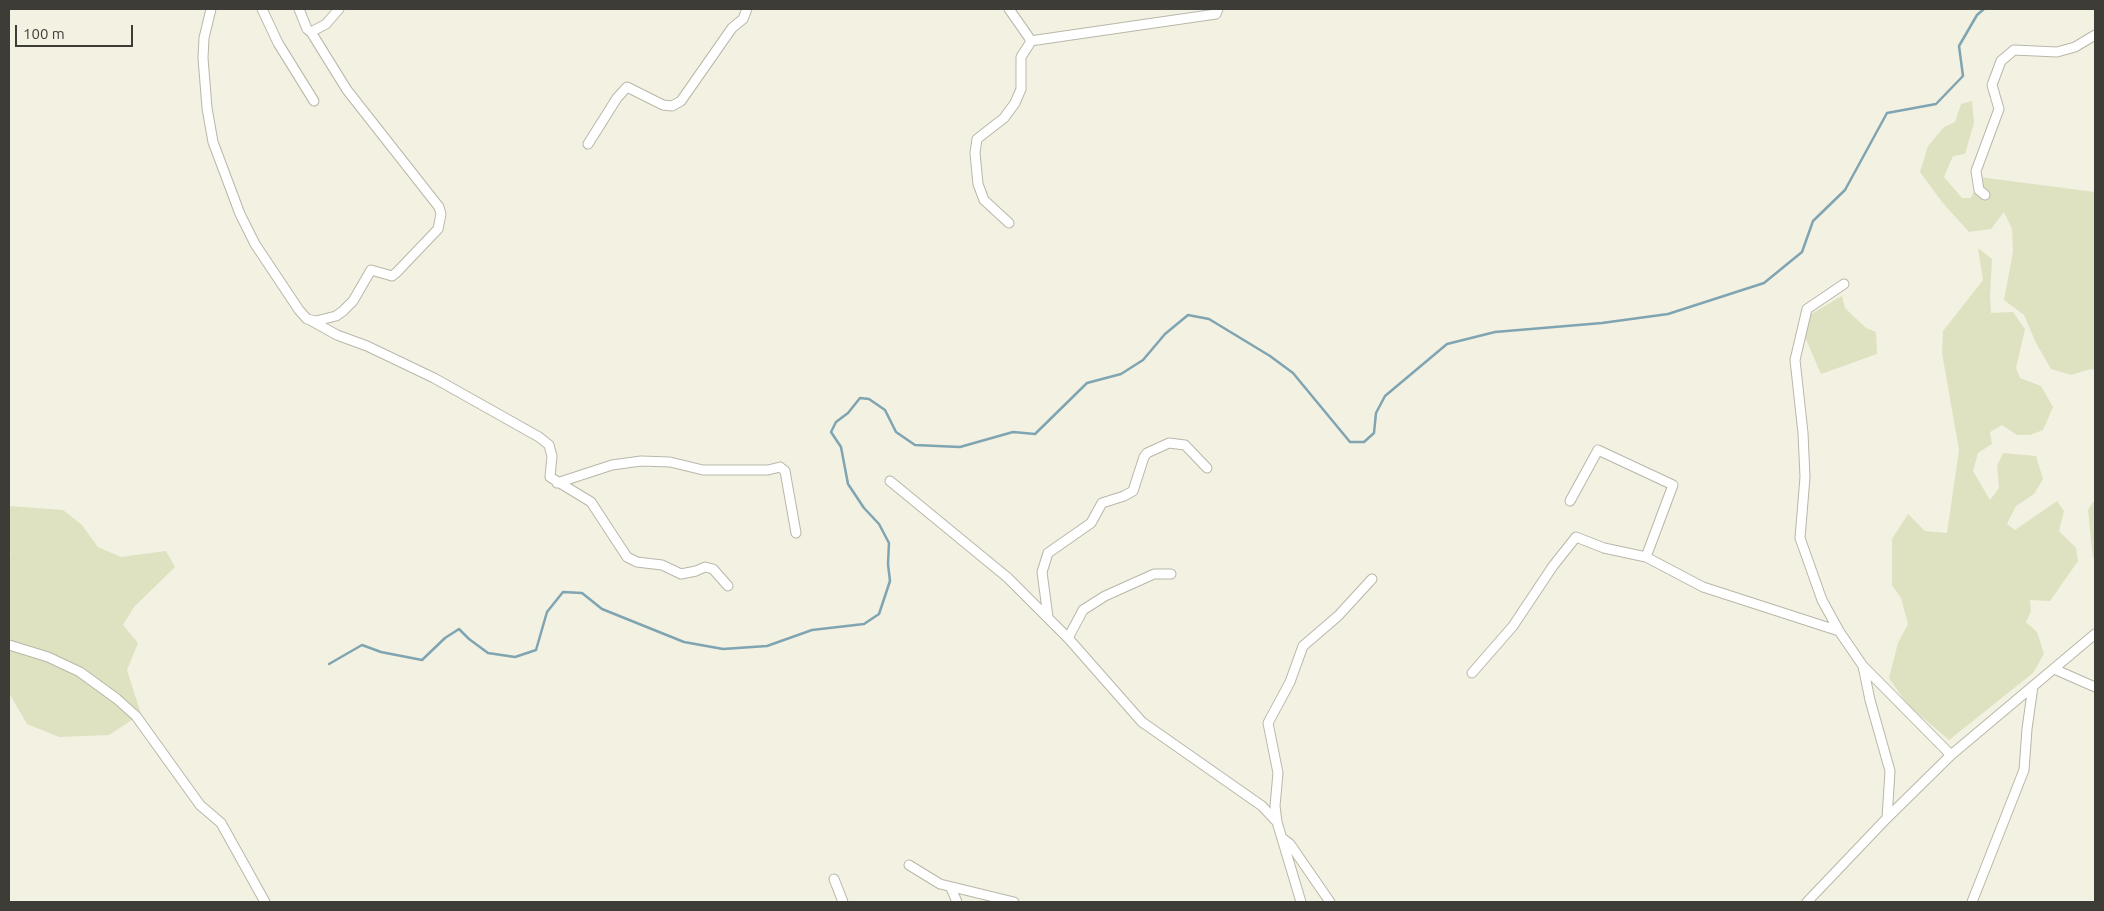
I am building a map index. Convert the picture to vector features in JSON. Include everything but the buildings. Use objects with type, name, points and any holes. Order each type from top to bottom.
[{"type":"street","points":[[211,9],[204,38],[203,58],[207,108],[213,142],[240,214],[255,244],[279,282],[307,319],[337,335],[367,346],[434,378],[539,437],[549,445],[552,456],[550,477],[557,484],[591,502],[627,557],[638,562],[662,565],[681,574],[705,567],[714,569],[728,586]]},
{"type":"street","points":[[262,9],[278,43],[314,101]]},
{"type":"street","points":[[299,9],[307,29],[311,32],[347,90],[439,207],[441,221],[438,229],[392,276],[371,270],[353,301],[336,316],[316,320],[307,319]]},
{"type":"street","points":[[311,32],[326,24],[340,9]]},
{"type":"street","points":[[588,144],[621,92],[627,87],[663,106],[672,106],[681,101],[732,28],[743,19],[747,9]]},
{"type":"street","points":[[1009,9],[1030,41]]},
{"type":"street","points":[[1030,41],[1216,14],[1218,9]]},
{"type":"street","points":[[1985,195],[1979,190],[1976,171],[2000,109],[1992,85],[2000,61],[2014,50],[2057,52],[2075,47],[2095,35]]},
{"type":"street","points":[[1010,222],[984,200],[978,184],[975,146],[977,139],[1004,118],[1015,103],[1021,89],[1021,57],[1030,41]]},
{"type":"street","points":[[1844,284],[1807,309],[1795,360],[1803,433],[1805,477],[1800,538],[1822,600],[1839,631],[1863,666],[1951,755]]},
{"type":"street","points":[[1048,618],[1042,572],[1048,553],[1091,523],[1102,503],[1124,496],[1133,490],[1147,453],[1169,442],[1185,445],[1207,468]]},
{"type":"street","points":[[1570,501],[1598,450],[1673,485],[1646,557]]},
{"type":"street","points":[[557,484],[612,465],[641,461],[670,462],[702,470],[768,470],[780,467],[784,470],[796,533]]},
{"type":"street","points":[[890,481],[1008,578],[1068,638],[1142,722],[1262,806],[1277,822]]},
{"type":"street","points":[[1472,673],[1514,626],[1553,566],[1576,537],[1604,548],[1646,557],[1703,587],[1839,631]]},
{"type":"street","points":[[1068,638],[1083,610],[1105,596],[1154,574],[1171,574]]},
{"type":"street","points":[[1301,902],[1277,822],[1275,806],[1278,773],[1268,723],[1290,682],[1303,646],[1338,616],[1372,579]]},
{"type":"street","points":[[1808,902],[1886,818],[1951,755],[2095,634]]},
{"type":"street","points":[[9,639],[21,649]]},
{"type":"street","points":[[9,645],[48,657],[80,672],[117,699],[136,716],[200,805],[221,823],[265,902]]},
{"type":"street","points":[[1863,666],[1870,700],[1890,771],[1886,818]]},
{"type":"street","points":[[2054,669],[2095,687]]},
{"type":"street","points":[[1972,902],[2024,770],[2033,686]]},
{"type":"street","points":[[1282,838],[1290,844],[1330,902]]},
{"type":"street","points":[[909,864],[940,884],[951,888],[1014,902]]},
{"type":"street","points":[[834,879],[843,902]]},
{"type":"street","points":[[951,888],[958,902]]},
{"type":"green space","points":[[1972,101],[1974,123],[1965,154],[1953,156],[1944,177],[1962,198],[1971,198],[1979,177],[2095,192],[2095,370],[2091,369],[2071,375],[2051,369],[2036,343],[2024,315],[2004,300],[2013,252],[2012,229],[2004,212],[1991,229],[1969,232],[1942,202],[1920,172],[1928,146],[1944,127],[1955,122],[1961,104]]},
{"type":"green space","points":[[1978,248],[1992,259],[1991,313],[2013,312],[2025,329],[2016,368],[2020,378],[2041,386],[2053,407],[2043,430],[2030,435],[2017,435],[2002,425],[1990,432],[1992,444],[1978,453],[1973,471],[1990,500],[1999,488],[1997,466],[2003,453],[2036,456],[2043,479],[2034,494],[2016,506],[2007,524],[2015,530],[2057,501],[2064,511],[2059,531],[2076,548],[2078,561],[2050,601],[2030,600],[2031,611],[2026,622],[2037,632],[2044,654],[2033,673],[1949,740],[1907,704],[1889,678],[1898,643],[1908,624],[1901,598],[1892,585],[1892,539],[1908,514],[1925,531],[1947,533],[1959,450],[1942,353],[1943,331],[1983,280]]},
{"type":"green space","points":[[1842,296],[1845,308],[1866,328],[1876,332],[1877,354],[1821,374],[1805,337],[1811,314]]},
{"type":"green space","points":[[2093,502],[2095,503],[2095,559],[2093,558],[2088,510]]},
{"type":"green space","points":[[9,506],[63,510],[82,525],[98,547],[121,557],[166,551],[175,567],[134,607],[123,625],[138,643],[127,670],[141,714],[109,735],[59,737],[27,724],[9,693],[9,555],[11,553],[9,550]]},
{"type":"waterway","points":[[329,664],[362,645],[381,652],[422,660],[445,638],[459,629],[488,653],[515,657],[536,650],[547,612],[563,592],[582,593],[602,609],[684,642],[723,649],[767,646],[812,630],[864,624],[879,614],[890,581],[888,564],[889,543],[879,524],[864,508],[848,484],[841,447],[831,432],[836,422],[848,413],[860,398],[869,399],[885,410],[896,432],[915,445],[960,447],[1013,432],[1035,434],[1087,383],[1121,374],[1143,360],[1165,334],[1188,315],[1209,319],[1270,356],[1293,373],[1350,442],[1364,442],[1374,433],[1376,413],[1385,396],[1447,344],[1495,332],[1602,323],[1668,314],[1764,283],[1802,252],[1813,221],[1845,190],[1887,113],[1936,104],[1963,76],[1959,46],[1977,15],[1984,9]]}]
